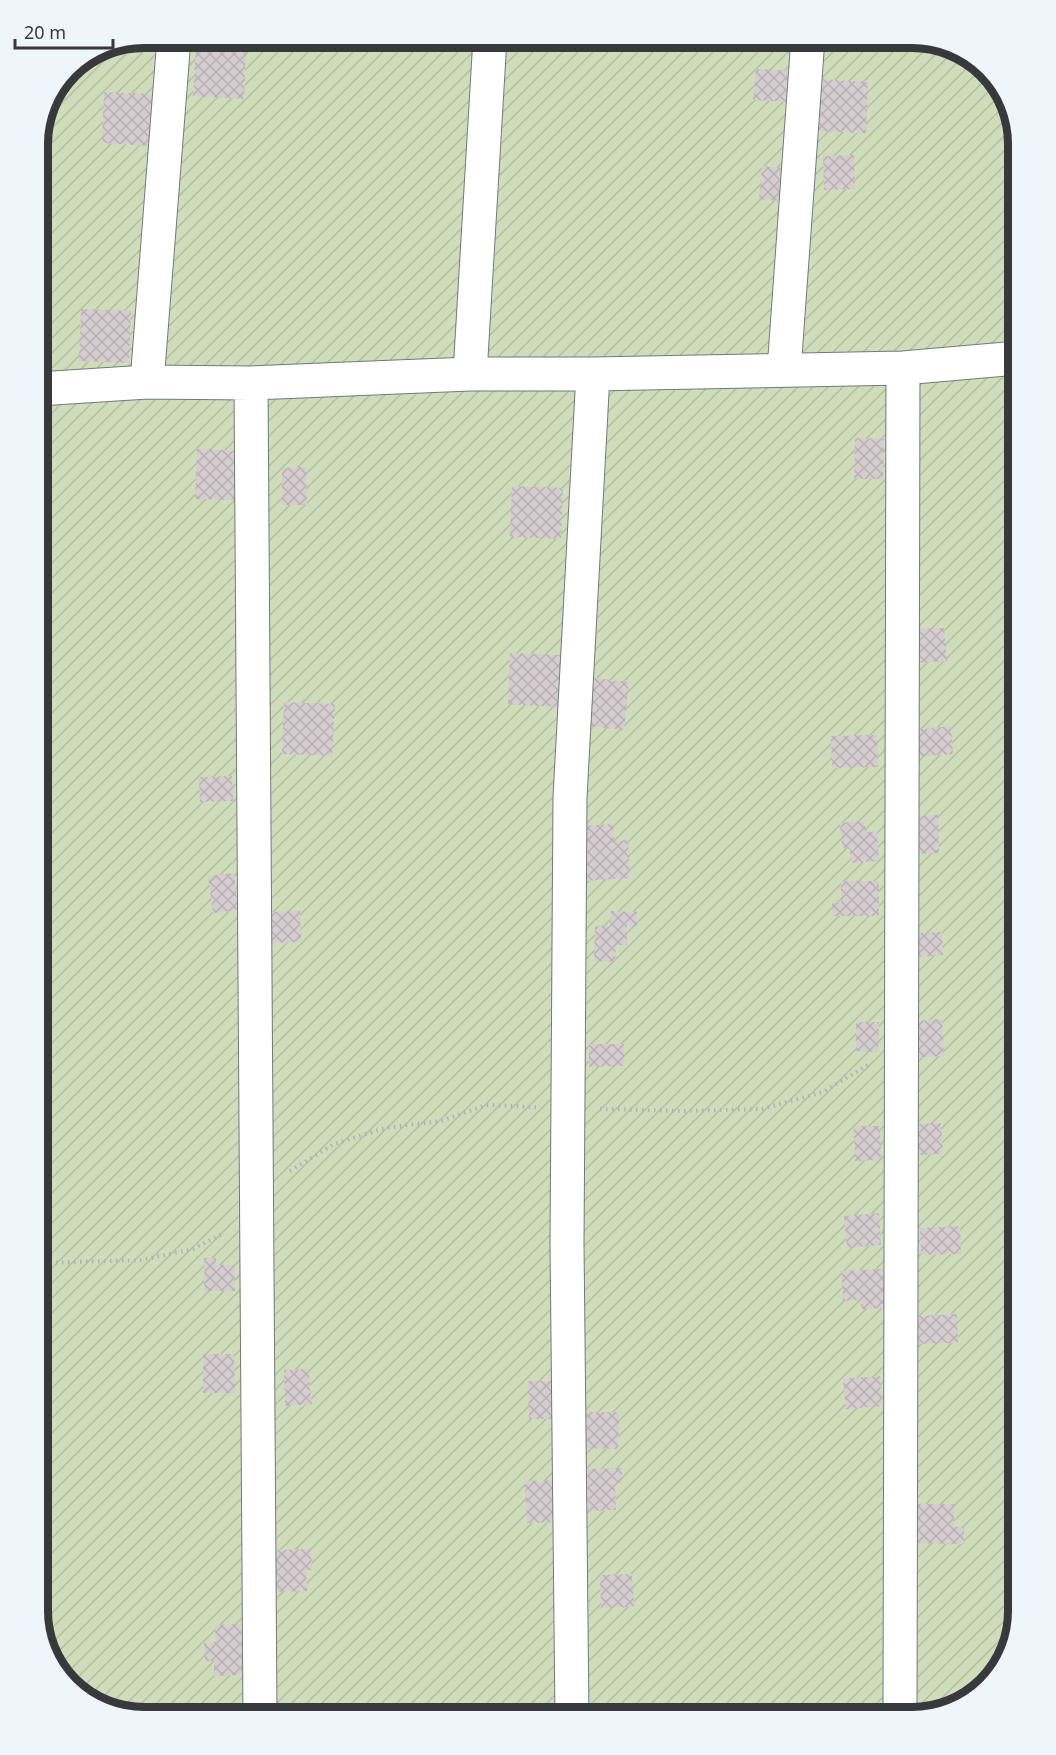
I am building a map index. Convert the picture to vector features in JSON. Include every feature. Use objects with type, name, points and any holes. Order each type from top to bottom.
[{"type":"street","points":[[147,382],[173,48]]},
{"type":"street","points":[[470,374],[489,48]]},
{"type":"street","points":[[784,370],[807,48]]},
{"type":"street","points":[[48,388],[147,382],[251,383],[470,374],[903,368],[1008,359]]},
{"type":"street","points":[[900,1707],[903,368]]},
{"type":"street","points":[[572,1707],[567,1243],[570,797],[593,374]]},
{"type":"street","points":[[251,383],[260,1707]]},
{"type":"path","points":[[48,1263],[141,1260],[193,1249],[237,1226],[279,1178],[334,1144],[385,1128],[441,1120],[486,1105],[683,1111],[762,1109],[823,1092],[901,1046]]},
{"type":"green space","points":[[144,48],[918,48],[943,53],[965,64],[984,81],[998,102],[1006,125],[1008,144],[1008,1611],[1005,1636],[995,1659],[975,1683],[954,1697],[931,1705],[912,1707],[138,1707],[113,1702],[91,1691],[72,1674],[58,1653],[50,1630],[48,1611],[48,138],[55,107],[76,76],[107,55]]},
{"type":"building","points":[[196,48],[246,48],[244,99],[193,96]]},
{"type":"building","points":[[756,69],[795,71],[793,102],[753,100]]},
{"type":"building","points":[[818,79],[868,82],[866,133],[816,131]]},
{"type":"building","points":[[104,92],[155,94],[152,146],[102,143]]},
{"type":"building","points":[[854,155],[855,189],[824,190],[823,156]]},
{"type":"building","points":[[762,166],[786,169],[783,201],[759,199]]},
{"type":"building","points":[[81,309],[131,311],[129,363],[79,361]]},
{"type":"building","points":[[855,438],[884,439],[883,479],[854,479]]},
{"type":"building","points":[[197,449],[239,451],[237,500],[195,499]]},
{"type":"building","points":[[306,467],[307,505],[282,505],[282,468]]},
{"type":"building","points":[[512,486],[563,488],[561,539],[510,537]]},
{"type":"building","points":[[944,628],[947,661],[918,663],[915,629]]},
{"type":"building","points":[[510,653],[561,655],[559,707],[508,704]]},
{"type":"building","points":[[593,678],[629,682],[624,730],[588,726]]},
{"type":"building","points":[[284,702],[335,704],[332,756],[282,754]]},
{"type":"building","points":[[951,726],[953,754],[914,757],[911,730]]},
{"type":"building","points":[[877,735],[878,767],[832,768],[831,736]]},
{"type":"building","points":[[232,776],[233,801],[200,802],[199,777]]},
{"type":"building","points":[[938,815],[939,853],[915,854],[914,816]]},
{"type":"building","points":[[863,821],[867,832],[877,832],[879,861],[851,863],[850,849],[842,847],[840,823]]},
{"type":"building","points":[[613,824],[614,841],[628,840],[630,878],[585,881],[581,826]]},
{"type":"building","points":[[234,873],[238,910],[213,913],[208,876]]},
{"type":"building","points":[[841,881],[879,881],[879,916],[832,916],[832,903],[841,903]]},
{"type":"building","points":[[300,911],[301,942],[270,943],[269,912]]},
{"type":"building","points":[[611,911],[637,912],[637,927],[627,926],[627,945],[616,945],[615,962],[594,961],[595,926],[610,926]]},
{"type":"building","points":[[942,932],[943,955],[916,957],[915,933]]},
{"type":"building","points":[[942,1019],[944,1056],[917,1057],[915,1021]]},
{"type":"building","points":[[856,1022],[879,1022],[878,1052],[856,1051]]},
{"type":"building","points":[[589,1044],[624,1044],[624,1066],[589,1067]]},
{"type":"building","points":[[941,1123],[943,1154],[918,1155],[917,1124]]},
{"type":"building","points":[[854,1126],[880,1126],[881,1160],[855,1161]]},
{"type":"building","points":[[879,1213],[881,1245],[847,1248],[844,1216]]},
{"type":"building","points":[[960,1226],[961,1254],[921,1255],[920,1228]]},
{"type":"building","points":[[204,1258],[216,1258],[216,1265],[234,1265],[235,1291],[204,1291]]},
{"type":"building","points":[[884,1269],[887,1308],[861,1309],[861,1300],[843,1301],[841,1271]]},
{"type":"building","points":[[957,1314],[958,1343],[918,1344],[917,1316]]},
{"type":"building","points":[[203,1354],[234,1354],[235,1393],[203,1393]]},
{"type":"building","points":[[308,1369],[312,1404],[285,1406],[284,1370]]},
{"type":"building","points":[[880,1376],[882,1406],[846,1409],[843,1379]]},
{"type":"building","points":[[528,1381],[557,1381],[558,1419],[529,1419]]},
{"type":"building","points":[[586,1412],[619,1412],[618,1449],[585,1448]]},
{"type":"building","points":[[622,1468],[622,1483],[615,1483],[616,1510],[588,1511],[587,1469]]},
{"type":"building","points":[[558,1480],[560,1522],[527,1523],[525,1481]]},
{"type":"building","points":[[913,1504],[954,1504],[954,1527],[964,1526],[964,1544],[913,1543]]},
{"type":"building","points":[[311,1549],[312,1570],[306,1570],[307,1591],[276,1592],[274,1550]]},
{"type":"building","points":[[632,1574],[634,1607],[601,1608],[600,1575]]},
{"type":"building","points":[[241,1624],[243,1675],[214,1676],[214,1661],[205,1661],[204,1643],[216,1642],[215,1625]]}]
